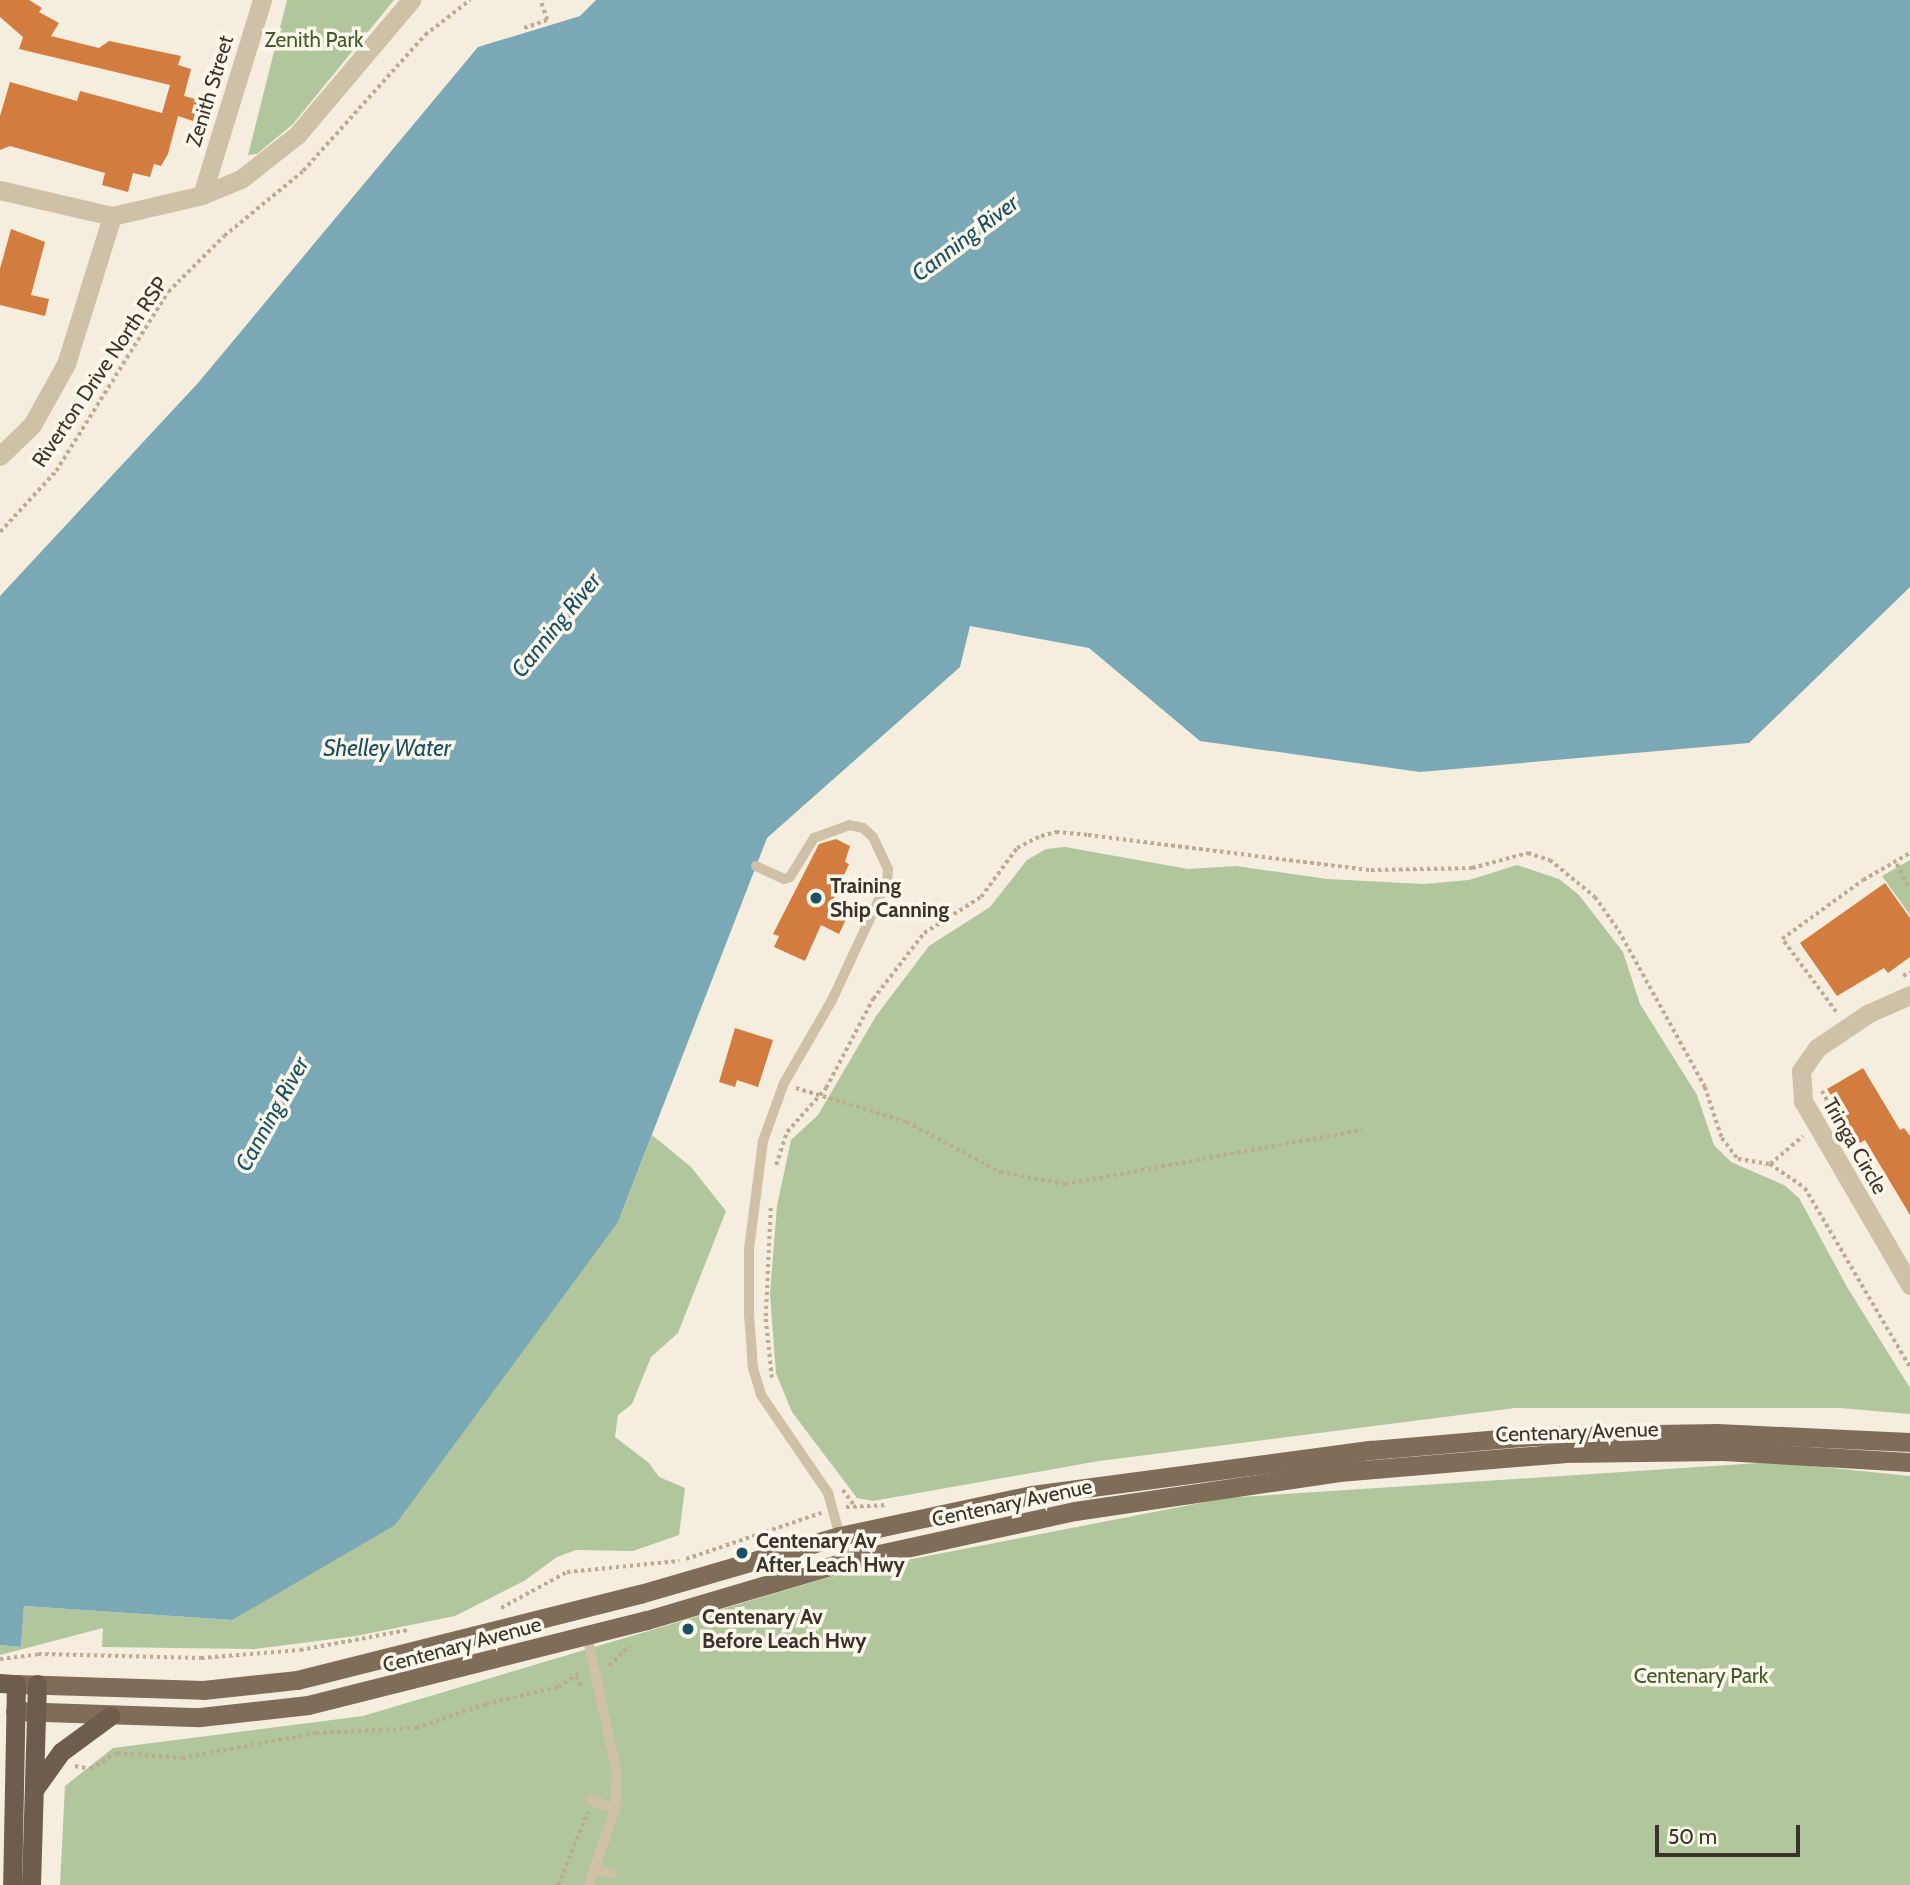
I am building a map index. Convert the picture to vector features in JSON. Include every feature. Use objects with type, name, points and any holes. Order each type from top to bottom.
[{"type":"highway","points":[[8,1684],[12,1885]]},
{"type":"highway","points":[[31,1885],[37,1684]]},
{"type":"highway","points":[[32,1794],[54,1759],[110,1716]]},
{"type":"main road","name":"Centenary Avenue","points":[[8,1684],[203,1690],[297,1680],[640,1594],[840,1536],[1032,1495],[1371,1450],[1533,1436],[1651,1434],[1910,1442]]},
{"type":"main road","name":"Centenary Avenue","points":[[8,1711],[200,1717],[308,1705],[587,1635],[847,1561],[1074,1511],[1446,1461],[1723,1451],[1910,1462]]},
{"type":"street","name":"Zenith Street","points":[[202,195],[262,0]]},
{"type":"street","points":[[0,190],[112,216],[202,195],[241,179],[297,135],[411,0]]},
{"type":"street","points":[[0,456],[32,425],[66,364],[112,216]]},
{"type":"street","name":"Tringa Circle","points":[[1910,995],[1844,1017],[1801,1071],[1802,1101],[1910,1284]]},
{"type":"lane","points":[[756,866],[784,879],[790,877],[814,838],[849,825],[863,828],[873,837],[888,869],[887,882],[832,1000],[783,1083],[763,1141],[752,1202],[749,1314],[754,1368],[777,1424],[828,1493],[847,1561]]},
{"type":"lane","points":[[587,1635],[617,1774],[615,1809],[589,1885]]},
{"type":"lane","points":[[592,1801],[615,1809]]},
{"type":"lane","points":[[596,1868],[612,1874]]},
{"type":"path","name":"Riverton Drive North RSP","points":[[0,532],[56,471],[168,292],[224,236],[303,171],[425,35],[470,0]]},
{"type":"path","points":[[524,28],[547,20],[540,0]]},
{"type":"path","points":[[775,1168],[787,1132],[819,1097],[873,999],[924,933],[981,897],[1017,848],[1041,836],[1056,832],[1088,835],[1371,870],[1472,868],[1528,853],[1550,860],[1595,897],[1619,931],[1706,1087],[1722,1138],[1738,1159],[1770,1164],[1805,1188],[1910,1367]]},
{"type":"path","points":[[1828,1020],[1844,1017],[1782,939],[1863,880],[1897,864],[1910,853]]},
{"type":"path","points":[[1897,864],[1910,889]]},
{"type":"path","points":[[1900,978],[1910,972]]},
{"type":"path","points":[[1824,1079],[1821,1089],[1841,1125]]},
{"type":"path","points":[[783,1083],[819,1097],[907,1122],[1000,1172],[1065,1184],[1362,1130]]},
{"type":"path","points":[[1770,1164],[1817,1125]]},
{"type":"path","points":[[772,1196],[766,1319],[776,1387]]},
{"type":"path","points":[[842,1488],[854,1506]]},
{"type":"path","points":[[68,1760],[90,1769],[117,1754],[183,1758],[316,1734],[416,1728],[486,1704],[544,1692],[576,1674],[612,1665],[621,1650],[641,1642]]},
{"type":"path","points":[[576,1677],[584,1695]]},
{"type":"path","points":[[558,1885],[592,1801]]},
{"type":"green space","name":"Zenith Park","points":[[287,0],[394,0],[293,124],[257,154],[248,155]]},
{"type":"green space","points":[[1065,847],[1188,869],[1236,866],[1327,879],[1424,884],[1469,880],[1517,865],[1559,879],[1579,895],[1623,952],[1640,1004],[1697,1095],[1714,1145],[1731,1162],[1784,1185],[1799,1198],[1847,1287],[1910,1388],[1910,1414],[1840,1408],[1515,1408],[1099,1461],[873,1501],[857,1498],[792,1412],[776,1373],[770,1294],[777,1206],[791,1140],[818,1115],[876,1016],[929,946],[990,907],[1027,860],[1046,849]]},
{"type":"green space","points":[[1910,860],[1910,915],[1882,876]]},
{"type":"green space","points":[[652,1135],[691,1167],[726,1211],[678,1333],[651,1357],[632,1404],[618,1415],[615,1437],[649,1463],[659,1477],[685,1488],[679,1535],[633,1551],[576,1550],[557,1557],[524,1581],[455,1616],[356,1636],[255,1649],[102,1647],[103,1628],[0,1655],[0,1645],[21,1647],[24,1606],[232,1620],[618,1222]]},
{"type":"green space","name":"Centenary Park","points":[[1774,1462],[1910,1476],[1910,1885],[60,1885],[65,1786],[113,1748],[363,1716],[850,1571],[1226,1498]]},
{"type":"water","name":"Shelley Water","points":[[596,0],[1910,0],[1910,587],[1749,743],[1420,772],[1200,741],[1089,648],[970,626],[960,667],[767,838],[618,1222],[395,1525],[232,1620],[24,1606],[21,1647],[0,1645],[0,596],[198,383],[478,47],[580,16]]},
{"type":"building","points":[[0,0],[29,0],[42,8],[39,12],[59,23],[51,36],[99,48],[109,41],[181,56],[178,65],[191,69],[184,96],[199,100],[193,121],[178,116],[168,154],[161,166],[154,164],[150,177],[133,173],[128,192],[102,185],[105,173],[10,146],[0,150],[0,116],[10,82],[77,101],[80,91],[162,113],[170,85],[19,49],[23,37],[0,17]]},
{"type":"building","points":[[11,229],[45,242],[31,295],[49,299],[45,316],[0,305],[0,269]]},
{"type":"building","name":"Training Ship Canning","points":[[836,839],[850,846],[845,862],[849,864],[829,909],[847,917],[839,934],[821,925],[805,961],[774,947],[779,936],[773,934],[819,844]]},
{"type":"building","points":[[1885,883],[1910,918],[1910,957],[1888,973],[1884,968],[1837,996],[1800,943]]},
{"type":"building","points":[[735,1028],[773,1040],[758,1087],[737,1080],[735,1087],[719,1082]]},
{"type":"building","points":[[1863,1068],[1900,1130],[1904,1128],[1910,1136],[1910,1215],[1865,1140],[1860,1143],[1827,1089]]},
{"type":"place","name":"Training Ship Canning","points":[[816,898]]},
{"type":"place","name":"Centenary Av After Leach Hwy","points":[[742,1553]]},
{"type":"place","name":"Centenary Av Before Leach Hwy","points":[[688,1629]]},
{"type":"water label","name":"Canning River","points":[[965,238]]},
{"type":"water label","name":"Canning River","points":[[556,625]]},
{"type":"water label","name":"Canning River","points":[[272,1114]]}]
